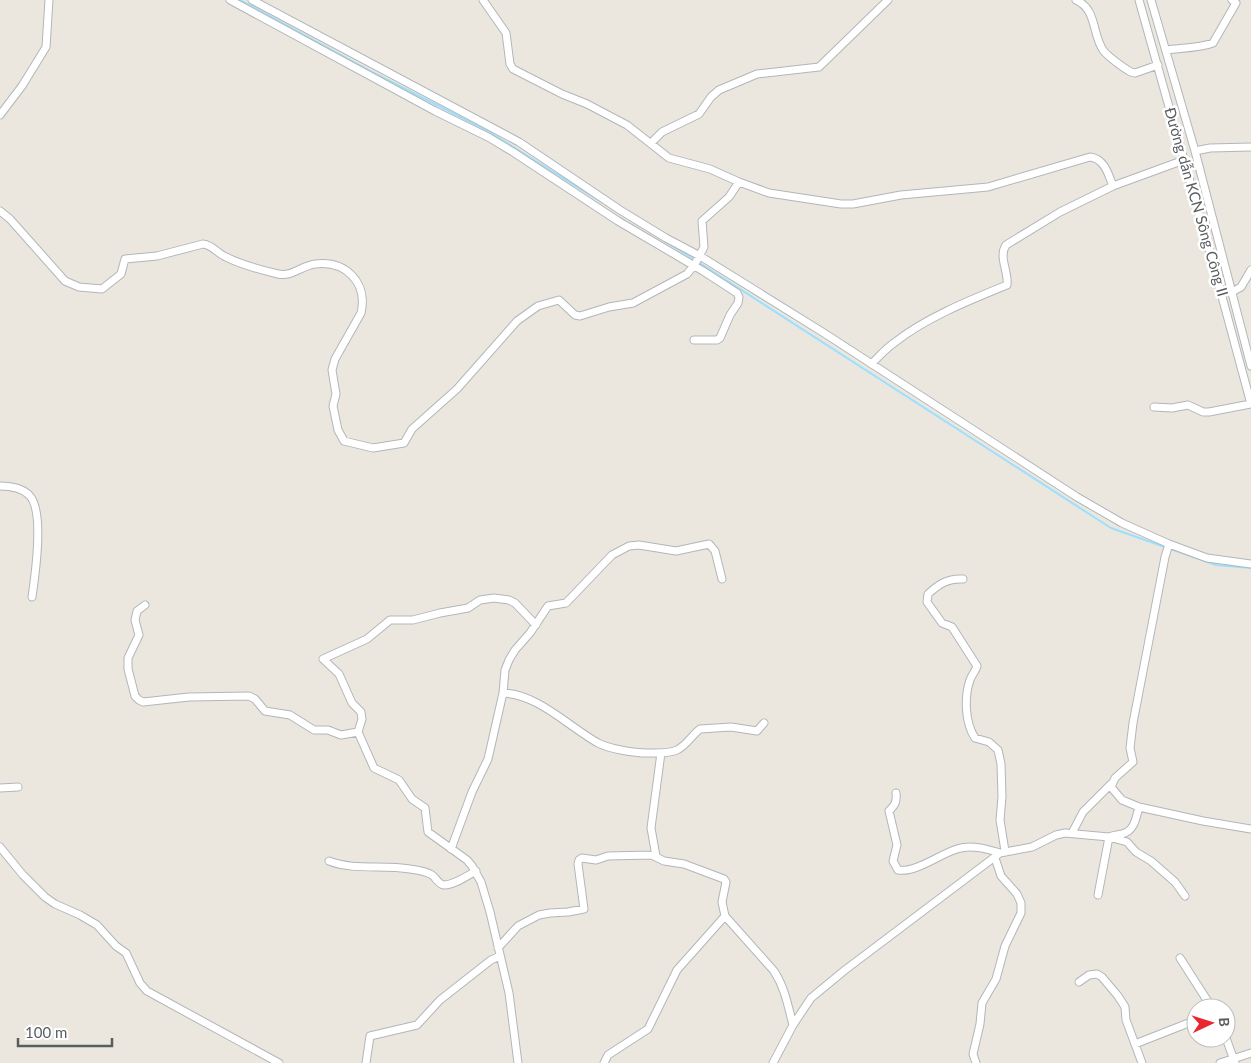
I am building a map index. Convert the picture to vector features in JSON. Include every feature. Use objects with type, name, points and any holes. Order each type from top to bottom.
[{"type":"street","points":[[0,115],[22,86],[46,47],[48,0]]},
{"type":"street","points":[[230,0],[513,152],[618,221],[696,261],[871,364],[1077,498],[1122,523],[1169,545],[1207,558],[1251,564]]},
{"type":"street","points":[[252,0],[519,142],[620,210],[666,238],[696,261],[737,293],[739,298],[720,338],[717,340],[694,340]]},
{"type":"street","points":[[483,0],[506,32],[510,64],[513,69],[562,94],[587,104],[632,129],[669,158],[710,168],[739,182],[769,193],[841,204],[853,204],[901,194],[988,187],[1090,158],[1098,158],[1103,163],[1113,186]]},
{"type":"street","points":[[651,143],[662,132],[699,114],[711,97],[720,90],[757,74],[819,67],[888,0]]},
{"type":"street","points":[[1076,0],[1082,3],[1090,13],[1102,47],[1108,55],[1131,72],[1158,65]]},
{"type":"street","name":"Đường dẫn KCN Sông Công II","points":[[1139,0],[1251,404]]},
{"type":"street","name":"Đường dẫn KCN Sông Công II","points":[[1151,0],[1195,150],[1251,366]]},
{"type":"street","points":[[1166,50],[1186,46],[1199,47],[1213,43],[1236,3],[1232,0]]},
{"type":"street","points":[[413,99],[421,90]]},
{"type":"street","points":[[1195,150],[1251,147]]},
{"type":"street","points":[[871,364],[894,342],[925,323],[1007,285],[1008,279],[1002,255],[1002,250],[1006,245],[1060,212],[1113,186],[1184,160]]},
{"type":"street","points":[[0,211],[65,281],[79,287],[102,289],[121,274],[125,259],[157,256],[203,244],[210,246],[224,257],[279,274],[288,274],[316,264],[333,265],[347,271],[360,286],[363,304],[361,313],[335,359],[332,370],[336,394],[333,406],[338,430],[346,443],[377,448],[404,442],[412,429],[456,389],[514,324],[538,306],[559,300],[574,315],[580,316],[609,307],[628,304],[683,277],[696,261],[704,243],[702,221],[728,197],[739,182]]},
{"type":"street","points":[[1214,267],[1224,264]]},
{"type":"street","points":[[1232,292],[1240,287],[1251,270]]},
{"type":"street","points":[[1154,407],[1172,408],[1188,405],[1203,412],[1209,412],[1251,404]]},
{"type":"street","points":[[0,486],[24,491],[33,502],[38,542],[32,597]]},
{"type":"street","points":[[451,849],[472,792],[488,759],[503,693],[505,670],[515,650],[536,625],[548,606],[566,603],[612,555],[629,546],[639,545],[676,551],[709,544],[715,551],[722,579]]},
{"type":"street","points":[[1072,833],[1082,812],[1133,762],[1130,748],[1132,723],[1165,556],[1169,545]]},
{"type":"street","points":[[963,579],[954,578],[942,583],[928,594],[927,602],[942,623],[952,627],[977,666],[969,682],[966,710],[975,738],[989,742],[998,750],[1001,764],[1002,797],[1000,820],[1001,876],[1017,894],[1021,903],[1021,913],[1005,946],[996,979],[982,1003],[980,1024],[973,1054],[976,1063]]},
{"type":"street","points":[[518,1063],[509,995],[490,912],[476,871],[467,860],[428,832],[425,808],[412,799],[403,784],[374,768],[358,732],[362,719],[361,712],[352,703],[339,674],[323,658],[362,641],[390,620],[413,620],[468,608],[485,598],[502,599],[515,603],[536,625]]},
{"type":"street","points":[[145,605],[137,611],[135,620],[139,635],[128,658],[130,680],[135,696],[139,700],[143,702],[249,696],[255,699],[265,712],[290,715],[311,729],[328,730],[341,736],[358,732]]},
{"type":"street","points":[[503,693],[514,694],[534,701],[602,744],[633,752],[661,753],[680,748],[700,729],[731,727],[757,731],[764,722]]},
{"type":"street","points":[[656,856],[651,828],[661,753]]},
{"type":"street","points":[[1111,784],[1113,791],[1122,800],[1139,807],[1203,822],[1251,829]]},
{"type":"street","points":[[0,788],[18,787]]},
{"type":"street","points":[[896,793],[897,800],[889,811],[897,845],[893,861],[898,870],[915,868],[966,847],[981,848],[1000,854]]},
{"type":"street","points":[[1110,837],[1131,829],[1135,824],[1139,807]]},
{"type":"street","points":[[773,1063],[793,1025],[807,1003],[818,992],[1000,854],[1024,849],[1056,835],[1072,833],[1110,837],[1127,842],[1136,852],[1151,861],[1175,882],[1185,896]]},
{"type":"street","points":[[1098,895],[1110,837]]},
{"type":"street","points":[[0,847],[23,875],[45,897],[97,925],[116,946],[126,953],[140,983],[147,991],[279,1063]]},
{"type":"street","points":[[498,948],[518,926],[540,915],[584,909],[578,864],[582,858],[596,860],[608,856],[647,854],[656,856],[664,861],[684,864],[724,879],[727,886],[722,906],[725,916],[777,976],[785,991],[793,1025]]},
{"type":"street","points":[[329,861],[351,866],[405,868],[431,874],[444,885],[476,871]]},
{"type":"street","points":[[604,1063],[608,1055],[648,1029],[677,970],[725,916]]},
{"type":"street","points":[[366,1063],[370,1036],[417,1025],[440,1000],[491,960],[500,956]]},
{"type":"street","points":[[1180,958],[1206,998]]},
{"type":"street","points":[[1079,982],[1094,974],[1102,977],[1118,996],[1125,1007],[1126,1020],[1142,1063]]},
{"type":"street","points":[[1135,1044],[1186,1024]]},
{"type":"street","points":[[1230,1048],[1234,1060]]},
{"type":"street","points":[[1220,1063],[1251,1053]]},
{"type":"waterway","points":[[240,0],[370,71],[486,130],[603,203]]},
{"type":"waterway","points":[[666,242],[694,259]]},
{"type":"waterway","points":[[698,262],[1111,528],[1216,565],[1251,568]]}]
